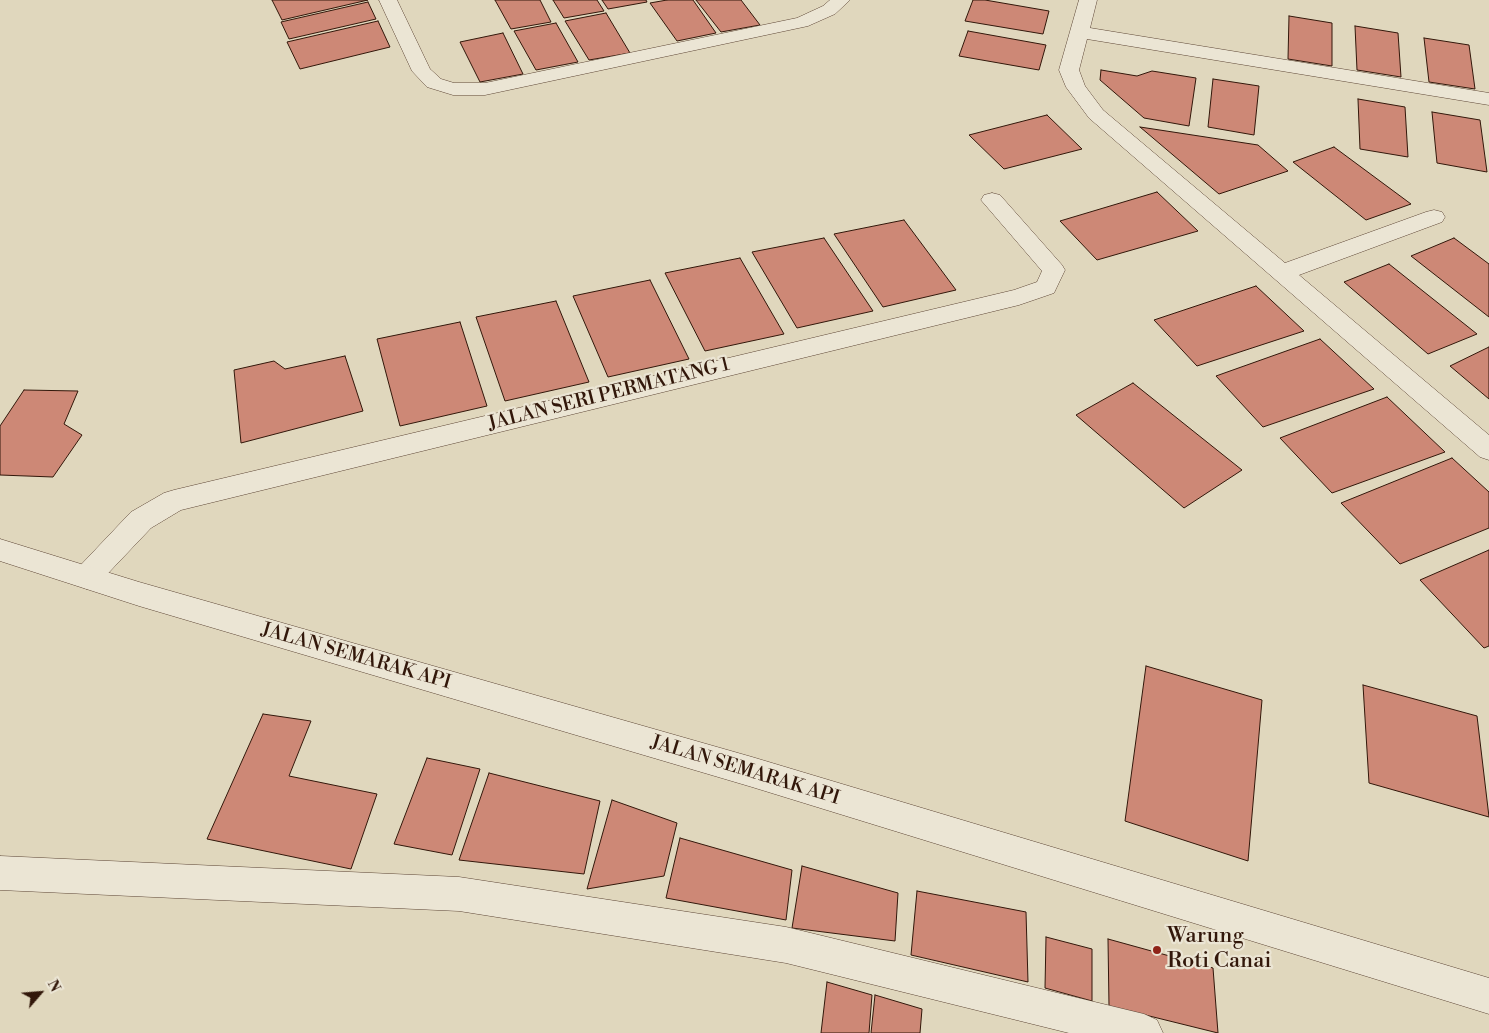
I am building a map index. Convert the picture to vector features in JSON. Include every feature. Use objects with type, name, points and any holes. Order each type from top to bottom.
[{"type":"street","points":[[394,1],[422,72],[434,83],[453,89],[484,89],[802,22],[829,10],[841,0]]},
{"type":"street","points":[[1088,0],[1069,70],[1080,92],[1096,114],[1489,450]]},
{"type":"street","points":[[1080,32],[1489,99]]},
{"type":"street","name":"JALAN SERI PERMATANG 1","points":[[87,577],[140,520],[174,500],[1010,299],[1046,287],[1054,270],[992,200]]},
{"type":"street","points":[[1282,273],[1434,217]]},
{"type":"street","name":"JALAN SEMARAK API","points":[[0,550],[743,769],[1489,996]]},
{"type":"street","points":[[0,873],[459,894],[786,946],[1144,1033]]},
{"type":"building","points":[[272,0],[368,0],[282,20]]},
{"type":"building","points":[[495,0],[540,0],[551,22],[511,29]]},
{"type":"building","points":[[553,0],[597,0],[604,11],[564,18]]},
{"type":"building","points":[[602,0],[646,0],[647,2],[608,9]]},
{"type":"building","points":[[667,0],[693,0],[716,33],[677,41],[650,3]]},
{"type":"building","points":[[696,0],[741,0],[760,25],[721,32]]},
{"type":"building","points":[[973,0],[985,0],[1049,11],[1043,34],[965,21]]},
{"type":"building","points":[[368,2],[376,19],[289,39],[281,22]]},
{"type":"building","points":[[606,13],[630,53],[589,60],[565,21]]},
{"type":"building","points":[[1289,16],[1332,23],[1332,66],[1288,59]]},
{"type":"building","points":[[378,21],[390,47],[300,69],[287,42]]},
{"type":"building","points":[[556,23],[578,62],[536,70],[514,31]]},
{"type":"building","points":[[1355,26],[1398,33],[1401,77],[1357,70]]},
{"type":"building","points":[[968,31],[1046,45],[1039,70],[959,56]]},
{"type":"building","points":[[503,33],[523,74],[480,82],[460,42]]},
{"type":"building","points":[[1424,38],[1469,45],[1475,89],[1429,82]]},
{"type":"building","points":[[1101,70],[1137,76],[1152,71],[1196,78],[1189,126],[1144,118],[1100,80]]},
{"type":"building","points":[[1213,79],[1259,86],[1254,135],[1208,127]]},
{"type":"building","points":[[1358,99],[1405,107],[1408,157],[1360,149]]},
{"type":"building","points":[[1432,112],[1480,120],[1487,172],[1437,163]]},
{"type":"building","points":[[1047,115],[1082,149],[1004,169],[969,135]]},
{"type":"building","points":[[1140,127],[1258,145],[1288,171],[1219,194]]},
{"type":"building","points":[[1334,147],[1411,204],[1366,220],[1293,162]]},
{"type":"building","points":[[1157,192],[1198,231],[1097,260],[1060,221]]},
{"type":"building","points":[[904,220],[956,290],[883,307],[834,234]]},
{"type":"building","points":[[824,238],[873,311],[797,328],[752,252]]},
{"type":"building","points":[[1454,238],[1489,264],[1489,317],[1411,256]]},
{"type":"building","points":[[740,258],[784,334],[705,351],[665,273]]},
{"type":"building","points":[[1389,264],[1477,334],[1428,354],[1344,282]]},
{"type":"building","points":[[650,280],[689,359],[608,377],[573,296]]},
{"type":"building","points":[[1256,286],[1304,331],[1197,366],[1154,320]]},
{"type":"building","points":[[556,301],[589,382],[505,401],[476,317]]},
{"type":"building","points":[[460,322],[487,406],[400,426],[377,339]]},
{"type":"building","points":[[1320,339],[1374,389],[1263,427],[1216,376]]},
{"type":"building","points":[[1489,347],[1489,399],[1450,366]]},
{"type":"building","points":[[345,356],[363,411],[241,443],[234,370],[274,361],[285,369]]},
{"type":"building","points":[[1133,383],[1242,470],[1184,508],[1076,415]]},
{"type":"building","points":[[24,390],[78,391],[64,424],[82,435],[53,477],[0,475],[0,426]]},
{"type":"building","points":[[1387,397],[1445,452],[1332,493],[1280,438]]},
{"type":"building","points":[[1452,458],[1489,492],[1489,528],[1400,564],[1341,503]]},
{"type":"building","points":[[1489,550],[1489,646],[1484,648],[1420,580]]},
{"type":"building","points":[[1146,666],[1262,700],[1248,861],[1125,821]]},
{"type":"building","points":[[1363,685],[1477,716],[1489,817],[1369,783]]},
{"type":"building","points":[[263,714],[311,721],[289,776],[377,794],[351,869],[207,839]]},
{"type":"building","points":[[427,758],[480,769],[452,855],[394,844]]},
{"type":"building","points":[[489,773],[600,801],[584,874],[459,860]]},
{"type":"building","points":[[612,800],[677,823],[664,876],[587,889]]},
{"type":"building","points":[[680,838],[792,870],[786,920],[666,898]]},
{"type":"building","points":[[802,866],[898,893],[895,941],[792,928]]},
{"type":"building","points":[[917,891],[1026,912],[1028,982],[911,955]]},
{"type":"building","points":[[1046,937],[1092,949],[1092,1001],[1045,988]]},
{"type":"building","points":[[1108,939],[1213,968],[1218,1033],[1109,1006]]},
{"type":"building","points":[[827,982],[872,995],[869,1033],[821,1033]]},
{"type":"building","points":[[875,995],[922,1009],[920,1033],[871,1033]]},
{"type":"place","name":"Warung Roti Canai","points":[[1157,950]]}]
